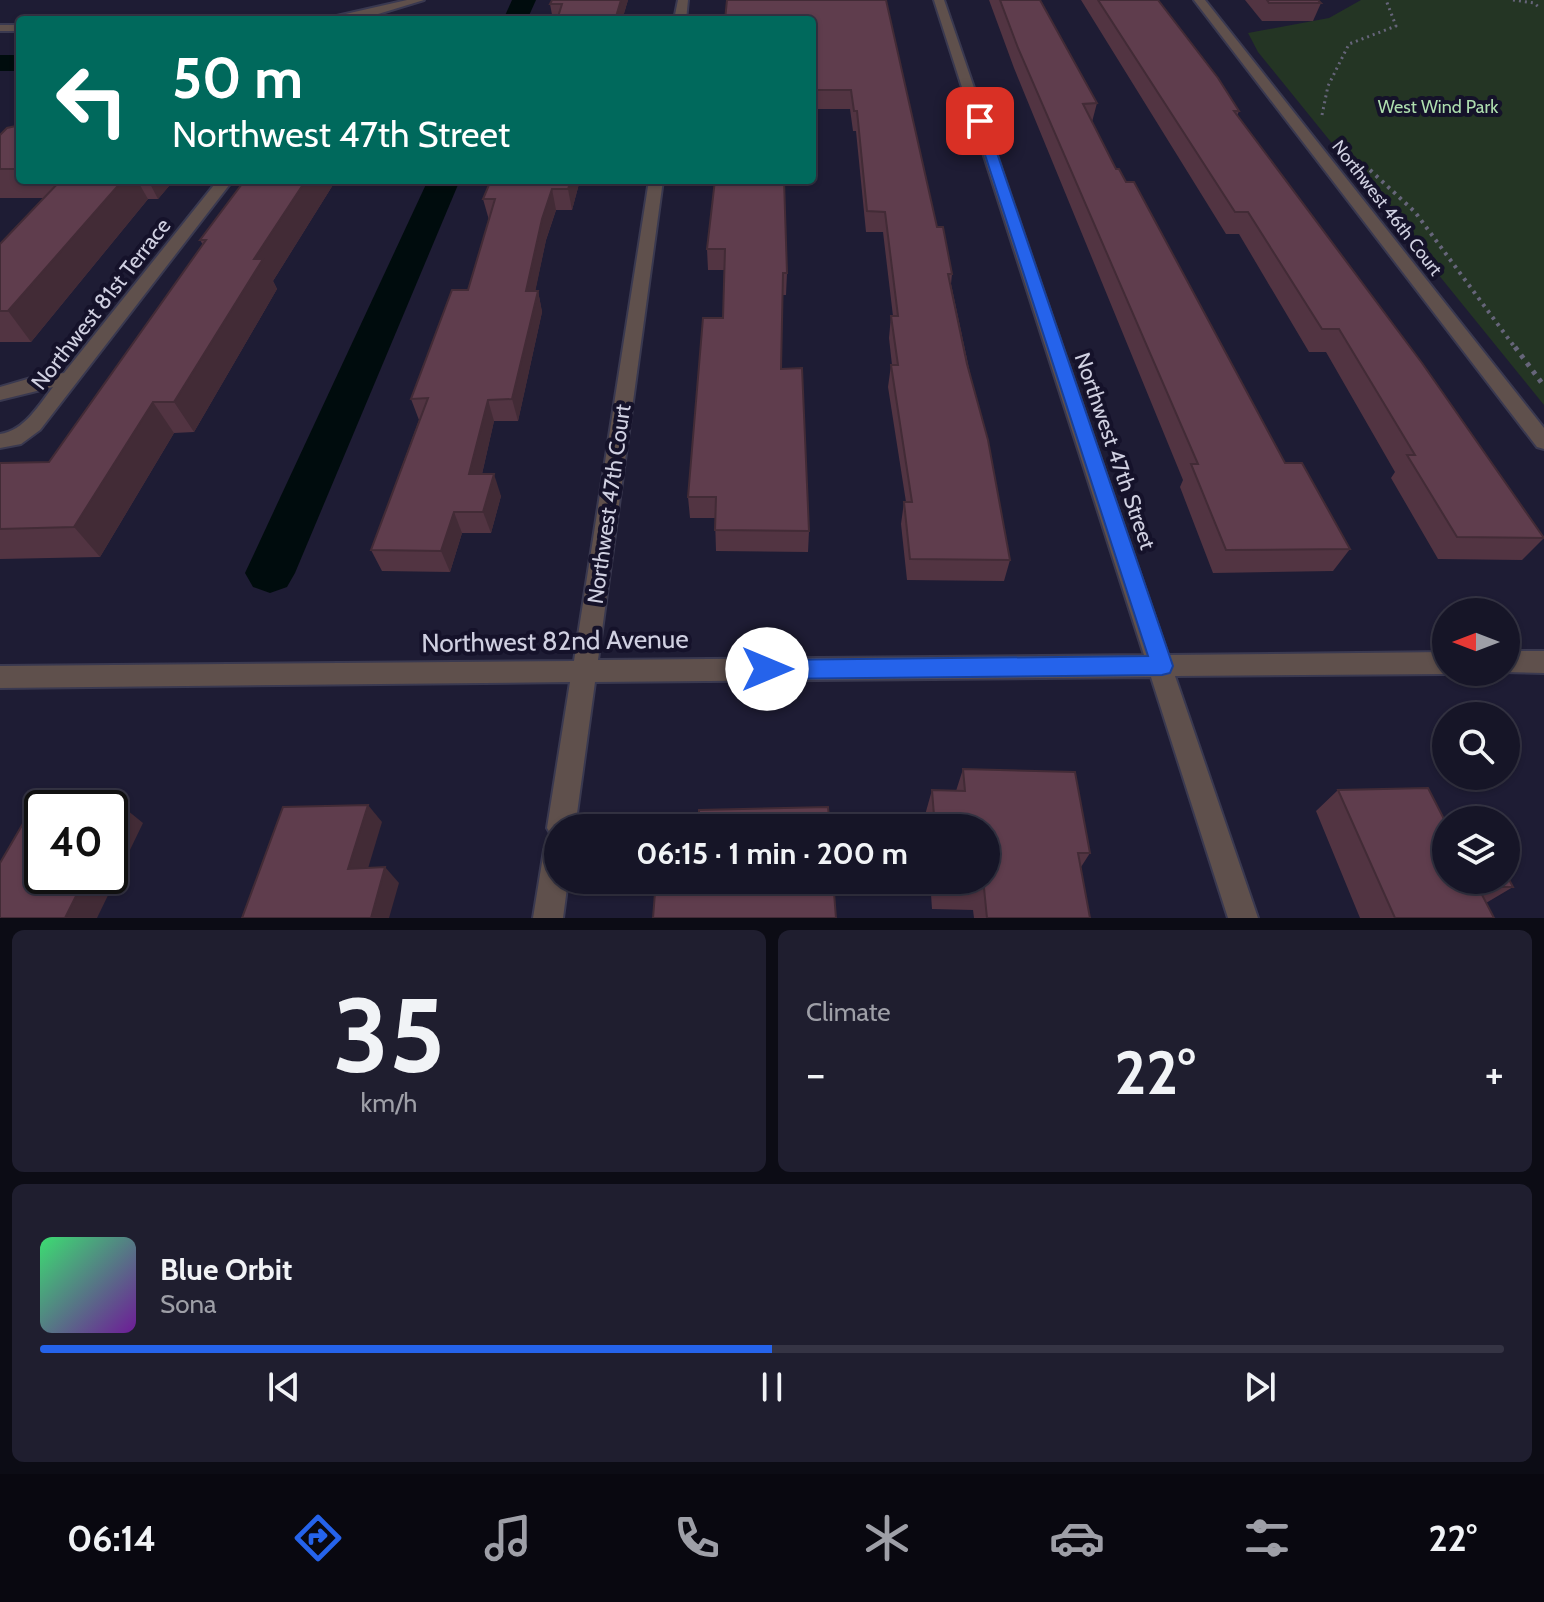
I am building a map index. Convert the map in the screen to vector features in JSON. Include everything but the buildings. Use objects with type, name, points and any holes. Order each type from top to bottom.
[{"type":"street","points":[[357,16],[419,0]]},
{"type":"street","name":"Northwest 47th Street","points":[[939,0],[1243,918]]},
{"type":"street","name":"Northwest 46th Court","points":[[1199,0],[1544,442]]},
{"type":"street","name":"Northwest 81st Terrace","points":[[0,441],[14,439],[33,425],[223,184]]},
{"type":"street","name":"Northwest 47th Court","points":[[563,814],[655,184]]},
{"type":"street","points":[[0,394],[31,384],[71,378]]},
{"type":"street","points":[[1520,662],[1544,662]]},
{"type":"street","name":"Northwest 82nd Avenue","points":[[0,677],[1432,663]]},
{"type":"street","points":[[548,918],[552,894]]},
{"type":"path","points":[[1322,119],[1328,86],[1349,44],[1396,26],[1386,0]]},
{"type":"path","points":[[1513,0],[1534,3],[1540,8]]},
{"type":"path","points":[[1360,160],[1415,212],[1544,386]]},
{"type":"green space","name":"West Wind Park","points":[[1361,0],[1544,0],[1544,405],[1258,52],[1248,33],[1329,18]]},
{"type":"waterway","points":[[517,16],[524,0]]},
{"type":"waterway","points":[[0,63],[16,63]]},
{"type":"waterway","points":[[270,573],[442,184]]},
{"type":"route","points":[[767,669],[1162,666],[980,121]]}]
